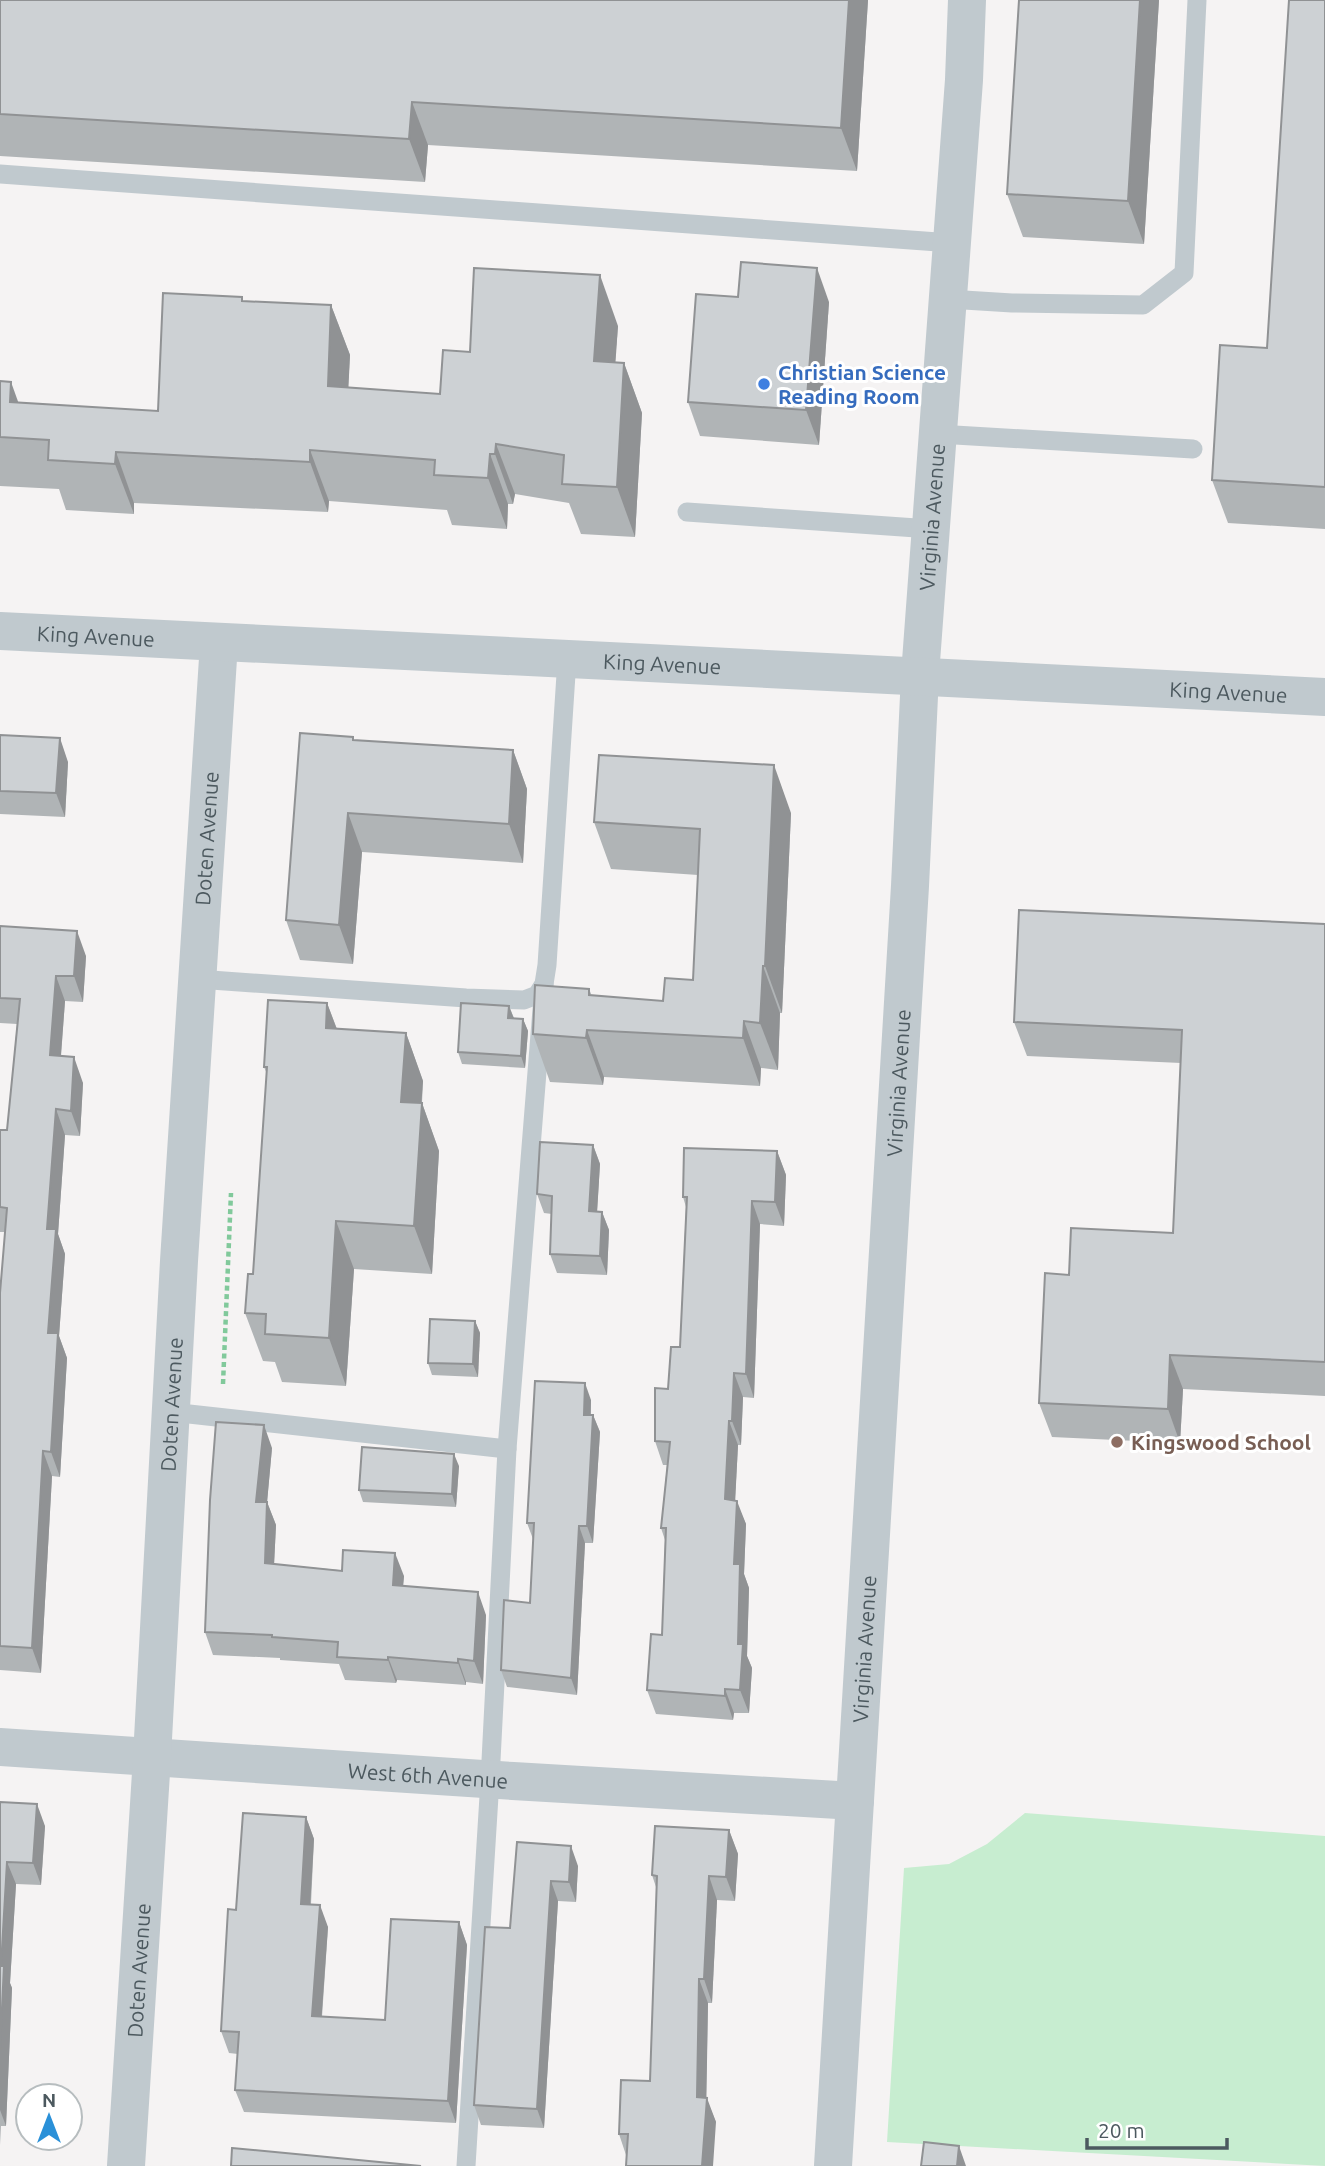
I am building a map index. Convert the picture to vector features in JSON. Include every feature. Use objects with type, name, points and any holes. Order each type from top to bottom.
[{"type":"street","name":"Virginia Avenue","points":[[833,2166],[911,886],[920,675],[964,80],[967,0]]},
{"type":"street","name":"King Avenue","points":[[0,631],[1325,697]]},
{"type":"street","name":"Doten Avenue","points":[[126,2166],[219,643]]},
{"type":"street","name":"West 6th Avenue","points":[[0,1747],[855,1801]]},
{"type":"lane","points":[[948,299],[1143,305],[1184,273],[1197,0]]},
{"type":"lane","points":[[0,174],[952,243]]},
{"type":"lane","points":[[938,434],[1193,449]]},
{"type":"lane","points":[[687,512],[931,528]]},
{"type":"lane","points":[[466,2166],[507,1449],[547,965],[567,659]]},
{"type":"lane","points":[[197,979],[511,1000],[524,1000],[537,995],[544,984]]},
{"type":"lane","points":[[171,1412],[507,1449]]},
{"type":"path","points":[[222,1418],[231,1186]]},
{"type":"green space","points":[[1025,1813],[1325,1836],[1325,2166],[887,2142],[904,1868],[949,1864],[987,1844]]},
{"type":"building","points":[[0,0],[849,0],[841,128],[412,102],[409,139],[0,114]]},
{"type":"building","points":[[1019,0],[1140,0],[1128,201],[1007,194]]},
{"type":"building","points":[[1289,0],[1325,0],[1325,487],[1212,480],[1220,345],[1267,348]]},
{"type":"building","name":"Christian Science Reading Room","points":[[741,262],[817,268],[806,410],[688,402],[696,294],[738,297]]},
{"type":"building","points":[[474,268],[600,275],[594,361],[624,363],[617,487],[562,484],[564,455],[496,444],[495,454],[490,454],[488,478],[434,475],[435,460],[310,450],[310,462],[116,452],[115,464],[48,460],[49,440],[0,437],[0,381],[11,382],[10,402],[158,411],[163,293],[242,297],[242,301],[331,305],[328,386],[440,394],[443,350],[470,352]]},
{"type":"building","points":[[300,733],[353,737],[353,740],[513,750],[509,824],[348,813],[339,925],[286,920]]},
{"type":"building","points":[[0,735],[60,738],[56,793],[0,791]]},
{"type":"building","points":[[599,755],[774,765],[760,1023],[744,1021],[743,1038],[587,1030],[586,1038],[533,1034],[535,985],[589,989],[589,995],[663,1001],[665,978],[693,980],[700,829],[594,822]]},
{"type":"building","points":[[1019,910],[1325,924],[1325,1362],[1170,1355],[1168,1409],[1039,1403],[1045,1273],[1069,1275],[1071,1228],[1173,1233],[1182,1030],[1014,1022]]},
{"type":"building","points":[[0,926],[77,931],[74,976],[56,976],[50,1055],[74,1057],[71,1111],[56,1109],[47,1229],[56,1229],[48,1333],[58,1333],[51,1452],[43,1451],[32,1648],[0,1646],[0,1293],[7,1208],[0,1207],[0,1130],[7,1130],[20,999],[0,998]]},
{"type":"building","points":[[268,1000],[327,1003],[326,1028],[406,1033],[401,1102],[422,1103],[414,1226],[336,1221],[329,1338],[265,1334],[266,1314],[245,1313],[248,1274],[253,1274],[267,1067],[264,1067]]},
{"type":"building","points":[[461,1003],[509,1006],[508,1018],[523,1019],[521,1056],[458,1052]]},
{"type":"building","points":[[540,1142],[593,1145],[589,1211],[602,1212],[600,1256],[550,1254],[552,1196],[537,1194]]},
{"type":"building","points":[[684,1148],[777,1151],[775,1202],[752,1201],[746,1374],[734,1373],[732,1421],[729,1421],[725,1499],[737,1501],[734,1564],[740,1564],[738,1644],[743,1644],[740,1690],[725,1689],[725,1696],[647,1690],[651,1634],[662,1635],[666,1528],[661,1528],[670,1442],[655,1441],[655,1388],[668,1389],[671,1347],[680,1347],[687,1197],[683,1197]]},
{"type":"building","points":[[430,1319],[475,1321],[473,1364],[428,1363]]},
{"type":"building","points":[[535,1381],[585,1383],[584,1415],[593,1415],[587,1526],[579,1526],[571,1678],[501,1670],[504,1600],[530,1603],[534,1523],[527,1523]]},
{"type":"building","points":[[216,1422],[264,1425],[256,1502],[267,1502],[265,1563],[342,1571],[343,1550],[395,1553],[393,1585],[478,1592],[474,1661],[458,1659],[458,1663],[388,1657],[388,1660],[337,1657],[338,1642],[205,1632]]},
{"type":"building","points":[[362,1447],[454,1454],[452,1494],[359,1490]]},
{"type":"building","points":[[0,1802],[37,1804],[33,1863],[7,1862],[1,1966],[4,1966],[0,2049]]},
{"type":"building","points":[[243,1813],[306,1817],[301,1904],[320,1905],[312,2016],[385,2020],[391,1919],[459,1922],[448,2101],[235,2090],[239,2032],[221,2031],[228,1909],[236,1910]]},
{"type":"building","points":[[655,1826],[729,1830],[726,1877],[709,1876],[704,1979],[699,1979],[697,2097],[707,2098],[702,2166],[626,2166],[628,2134],[619,2134],[621,2080],[650,2081],[657,1876],[652,1875]]},
{"type":"building","points":[[517,1842],[571,1846],[569,1882],[551,1881],[537,2109],[474,2105],[485,1927],[510,1928]]},
{"type":"building","points":[[924,2142],[959,2146],[957,2166],[921,2166]]},
{"type":"building","points":[[232,2148],[421,2166],[231,2166]]},
{"type":"place","name":"Christian Science Reading Room","points":[[764,384]]},
{"type":"place","name":"Kingswood School","points":[[1117,1442]]}]
